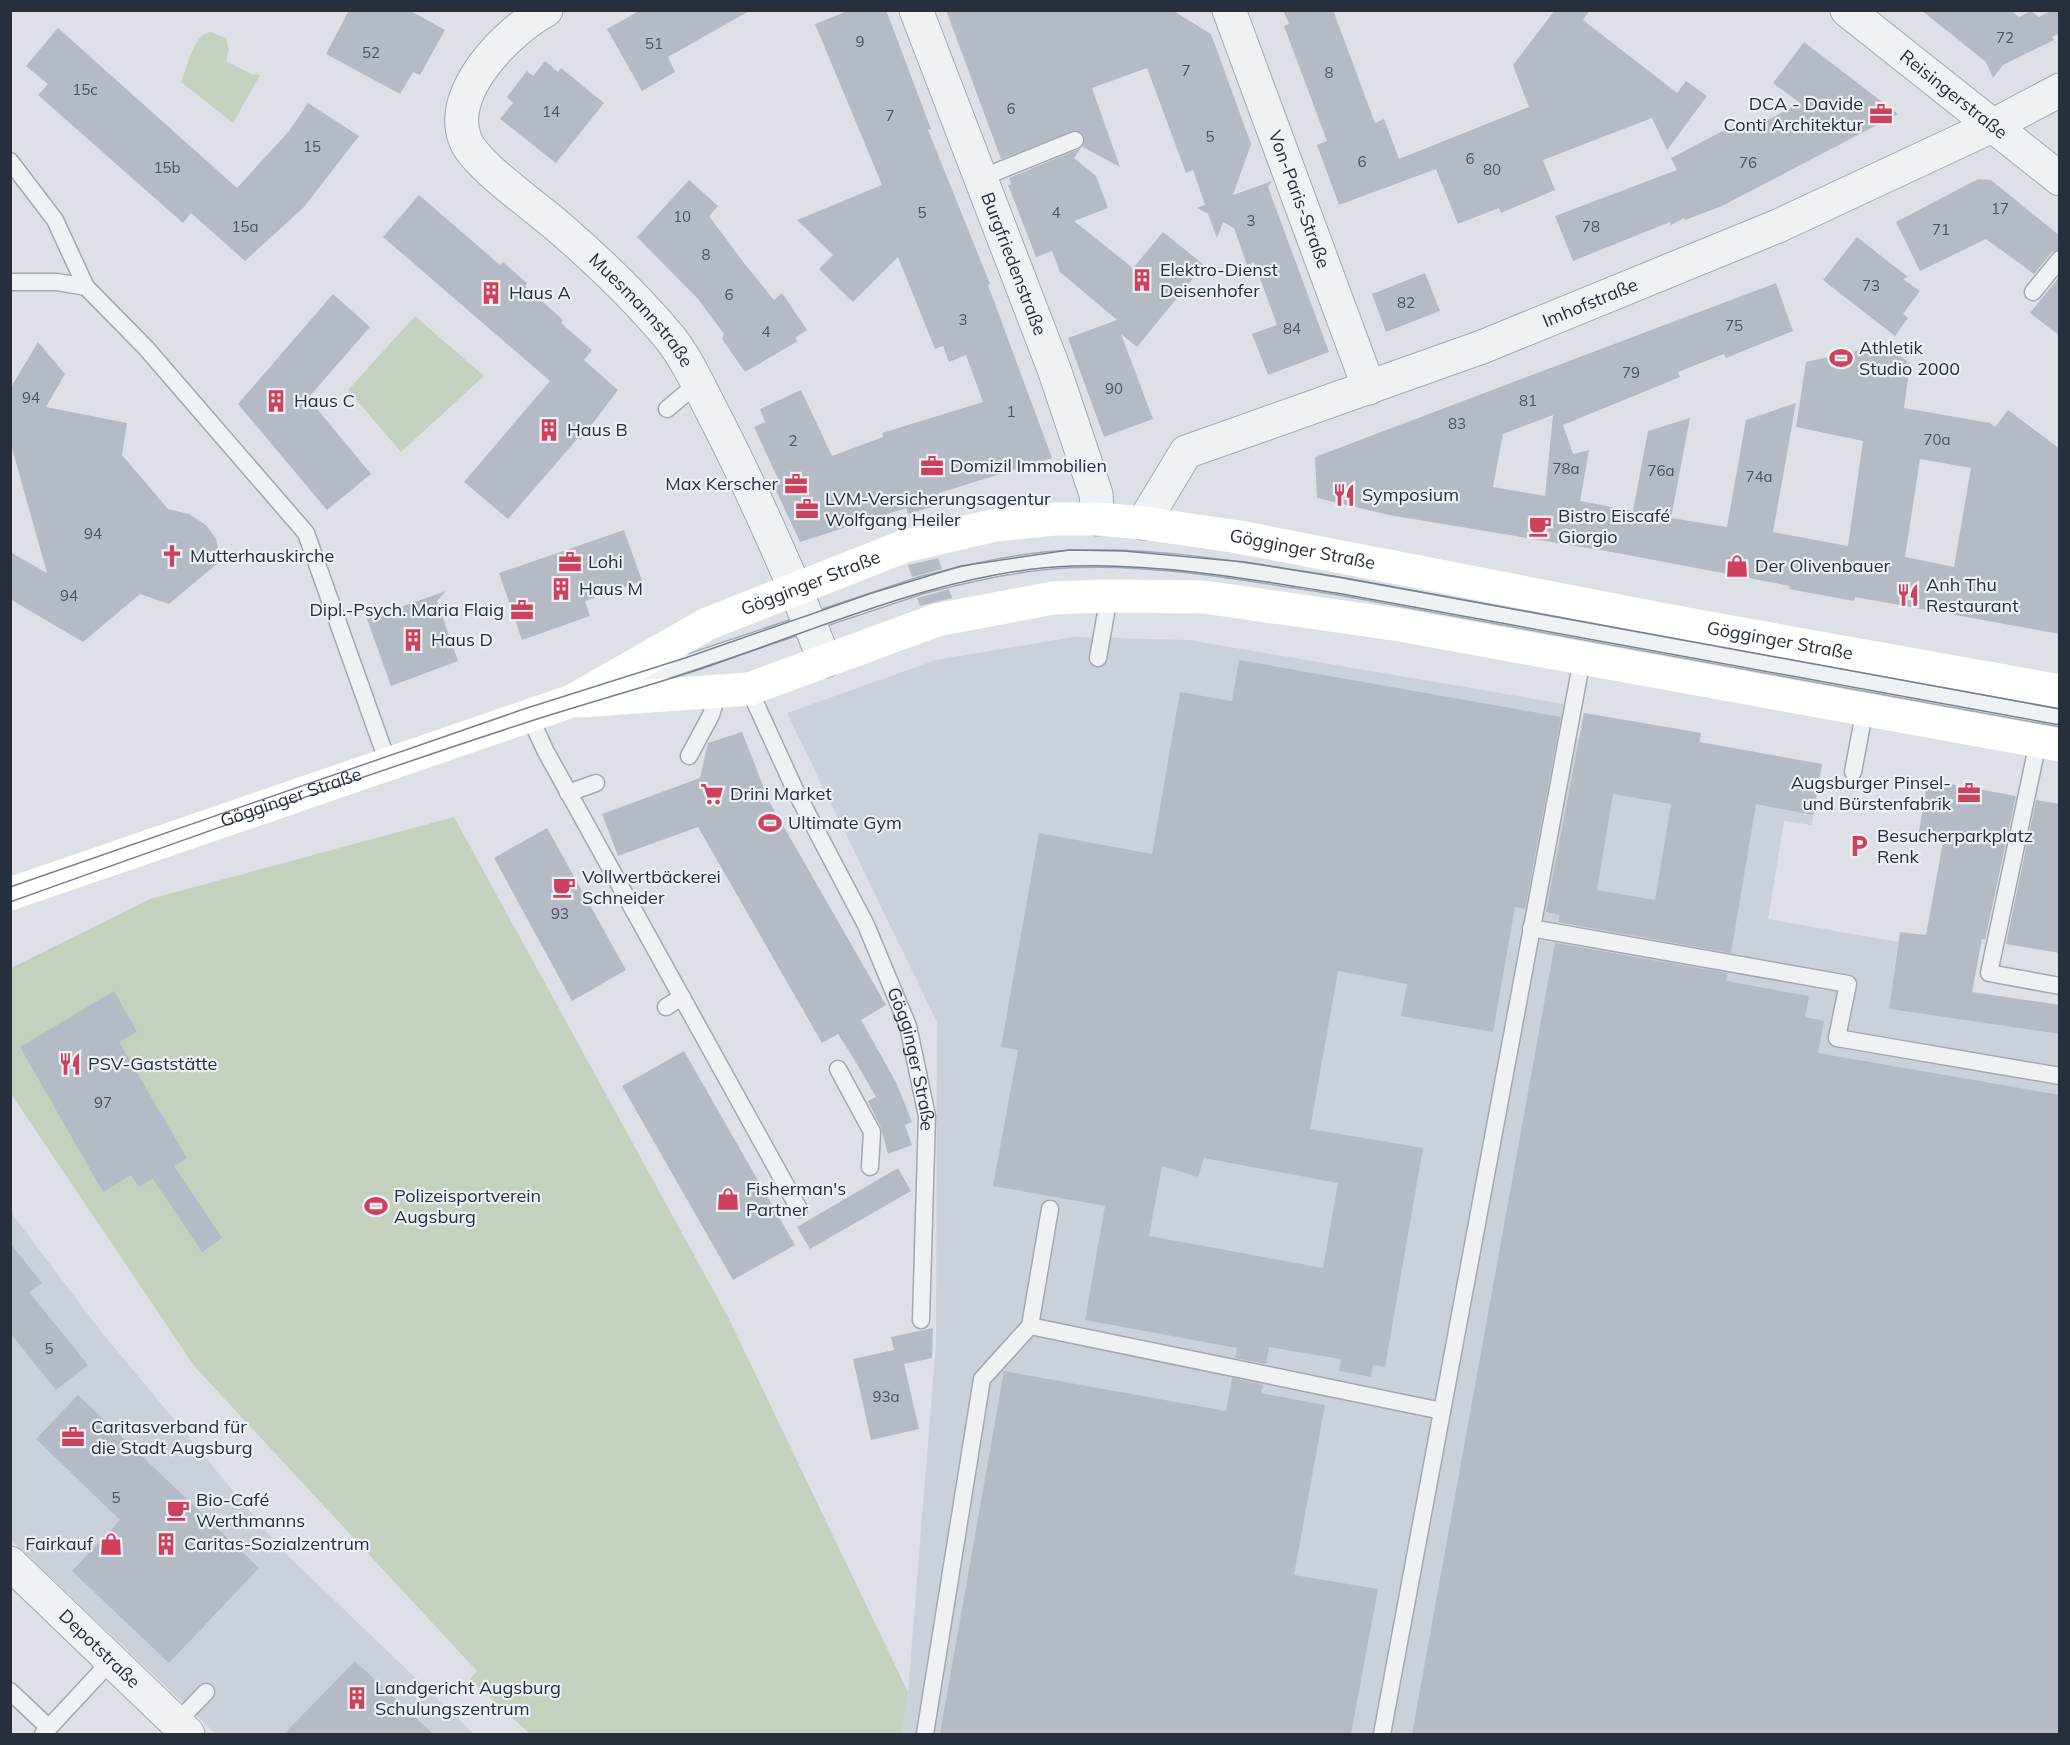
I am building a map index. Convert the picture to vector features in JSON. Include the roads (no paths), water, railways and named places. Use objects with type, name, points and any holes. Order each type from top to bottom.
[{"type":"main road","name":"Gögginger Straße","points":[[10,894],[572,701],[707,624],[916,543],[996,525],[1055,519],[1098,519],[1143,523],[1239,537],[1681,623],[2060,691]]},
{"type":"main road","name":"Gögginger Straße","points":[[572,701],[733,691],[825,661],[937,620],[1053,598],[1109,596],[1216,598],[1400,625],[2049,743]]},
{"type":"street","name":"Burgfriedenstraße","points":[[916,10],[1054,369],[1096,494],[1098,519]]},
{"type":"street","name":"Von-Paris-Straße","points":[[1229,10],[1369,388]]},
{"type":"street","name":"Reisingerstraße","points":[[1847,10],[2060,179]]},
{"type":"street","name":"Muesmannstraße","points":[[542,13],[502,43],[481,69],[468,94],[461,119],[465,140],[477,158],[562,230],[637,302],[670,339],[697,384],[732,451],[795,588],[825,661]]},
{"type":"street","name":"Imhofstraße","points":[[1143,523],[1186,452],[1482,347],[1778,226],[1992,126],[2060,90]]},
{"type":"street","name":"Depotstraße","points":[[10,1563],[182,1729]]},
{"type":"lane","points":[[981,178],[1075,140]]},
{"type":"lane","points":[[10,161],[55,219],[86,287],[151,343],[306,533],[388,763]]},
{"type":"lane","points":[[2033,292],[2060,259]]},
{"type":"lane","points":[[10,282],[48,281],[86,287]]},
{"type":"lane","points":[[667,409],[697,384]]},
{"type":"lane","points":[[572,701],[922,585],[963,575],[1045,561],[1124,560],[1244,571],[1343,587],[2060,718]]},
{"type":"lane","points":[[1098,658],[1109,596]]},
{"type":"lane","points":[[1382,1734],[1582,659]]},
{"type":"lane","points":[[689,756],[711,715],[733,691]]},
{"type":"lane","name":"Gögginger Straße","points":[[733,691],[796,792],[866,925],[908,1026],[927,1116],[921,1320]]},
{"type":"lane","points":[[1853,772],[1865,708]]},
{"type":"lane","points":[[529,715],[568,793],[682,997],[767,1138],[799,1209]]},
{"type":"lane","points":[[2049,743],[1989,973],[2060,986]]},
{"type":"lane","points":[[568,793],[596,783]]},
{"type":"lane","points":[[1532,928],[1848,984],[1837,1038],[2060,1076]]},
{"type":"lane","points":[[666,1007],[682,997]]},
{"type":"lane","points":[[838,1069],[846,1094],[872,1132],[870,1167]]},
{"type":"lane","points":[[925,1734],[982,1378],[1030,1326],[1050,1209]]},
{"type":"lane","points":[[1030,1326],[1442,1411]]},
{"type":"lane","points":[[10,1692],[46,1731],[111,1661]]},
{"type":"lane","points":[[182,1729],[206,1692]]},
{"type":"tram line","points":[[10,887],[527,708],[685,658],[872,593],[961,566],[1069,550],[1124,551],[1245,562],[1345,578],[2060,709]]},
{"type":"tram line","points":[[10,902],[400,765],[531,721],[691,672],[830,622],[928,591],[1025,570],[1072,566],[1140,567],[1242,578],[1342,594],[2060,725]]},
{"type":"place","name":"DCA - Davide Conti Architektur","points":[[1881,114]]},
{"type":"place","name":"Elektro-Dienst Deisenhofer","points":[[1142,280]]},
{"type":"place","name":"Haus A","points":[[491,293]]},
{"type":"place","name":"Athletik Studio 2000","points":[[1841,358]]},
{"type":"place","name":"Haus C","points":[[276,401]]},
{"type":"place","name":"Haus B","points":[[549,430]]},
{"type":"place","name":"Domizil Immobilien","points":[[932,466]]},
{"type":"place","name":"Max Kerscher","points":[[796,484]]},
{"type":"place","name":"Symposium","points":[[1344,495]]},
{"type":"place","name":"LVM-Versicherungsagentur Wolfgang Heiler","points":[[807,509]]},
{"type":"place","name":"Bistro Eiscafé Giorgio","points":[[1540,526]]},
{"type":"place","name":"Mutterhauskirche","points":[[172,556]]},
{"type":"place","name":"Lohi","points":[[570,562]]},
{"type":"place","name":"Der Olivenbauer","points":[[1737,566]]},
{"type":"place","name":"Haus M","points":[[561,589]]},
{"type":"place","name":"Anh Thu Restaurant","points":[[1908,595]]},
{"type":"place","name":"Dipl.-Psych. Maria Flaig","points":[[522,610]]},
{"type":"place","name":"Haus D","points":[[413,640]]},
{"type":"place","name":"Augsburger Pinsel- und Bürstenfabrik","points":[[1969,793]]},
{"type":"place","name":"Drini Market","points":[[712,794]]},
{"type":"place","name":"Ultimate Gym","points":[[770,823]]},
{"type":"place","name":"Besucherparkplatz Renk","points":[[1859,846]]},
{"type":"place","name":"Vollwertbäckerei Schneider","points":[[564,887]]},
{"type":"place","name":"PSV-Gaststätte","points":[[70,1064]]},
{"type":"place","name":"Fisherman's Partner","points":[[728,1199]]},
{"type":"place","name":"Polizeisportverein Augsburg","points":[[376,1206]]},
{"type":"place","name":"Caritasverband für die Stadt Augsburg","points":[[73,1437]]},
{"type":"place","name":"Bio-Café Werthmanns","points":[[178,1510]]},
{"type":"place","name":"Fairkauf","points":[[111,1544]]},
{"type":"place","name":"Caritas-Sozialzentrum","points":[[166,1544]]},
{"type":"place","name":"Landgericht Augsburg Schulungszentrum","points":[[357,1698]]}]
